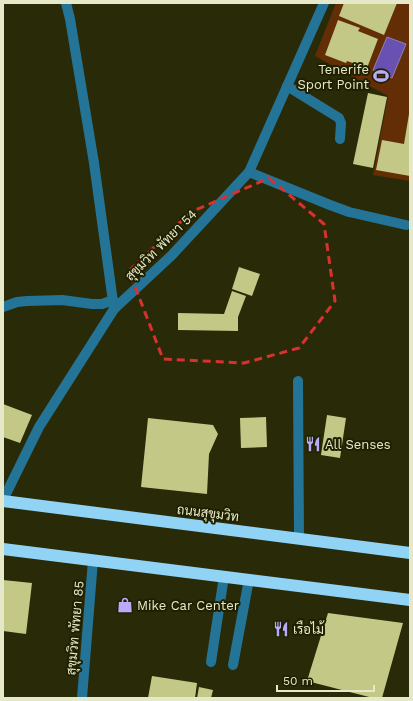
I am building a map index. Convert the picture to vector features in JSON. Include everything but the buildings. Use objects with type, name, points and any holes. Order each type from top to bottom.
[{"type":"highway","name":"ถนนสุขุมวิท","points":[[3,500],[410,552]]},
{"type":"highway","points":[[3,549],[410,600]]},
{"type":"street","points":[[3,307],[17,302],[62,300],[92,304],[113,304],[94,163],[66,3]]},
{"type":"street","name":"สุขุมวิท พัทยา 54","points":[[3,500],[39,427],[113,304],[172,255],[249,172],[321,4]]},
{"type":"street","points":[[287,86],[339,118],[341,123],[340,139]]},
{"type":"street","points":[[249,172],[349,212],[406,225]]},
{"type":"street","points":[[298,381],[299,538]]},
{"type":"street","name":"สุขุมวิท พัทยา 85","points":[[82,698],[93,560]]},
{"type":"street","points":[[211,662],[224,576]]},
{"type":"street","points":[[233,665],[249,579]]},
{"type":"highlighted area","points":[[269,178],[324,224],[335,301],[299,348],[244,363],[163,359],[129,271],[191,212]]},
{"type":"shaded area","name":"Tenerife Sport Point","points":[[336,3],[410,3],[410,181],[373,175],[388,96],[315,56]]},
{"type":"shaded area","points":[[387,37],[406,44],[392,78],[373,70]]},
{"type":"place","name":"Tenerife Sport Point","points":[[381,76]]},
{"type":"place","name":"All Senses","points":[[313,444]]},
{"type":"place","name":"Mike Car Center","points":[[125,605]]},
{"type":"place","name":"เรือไม้","points":[[281,629]]}]
